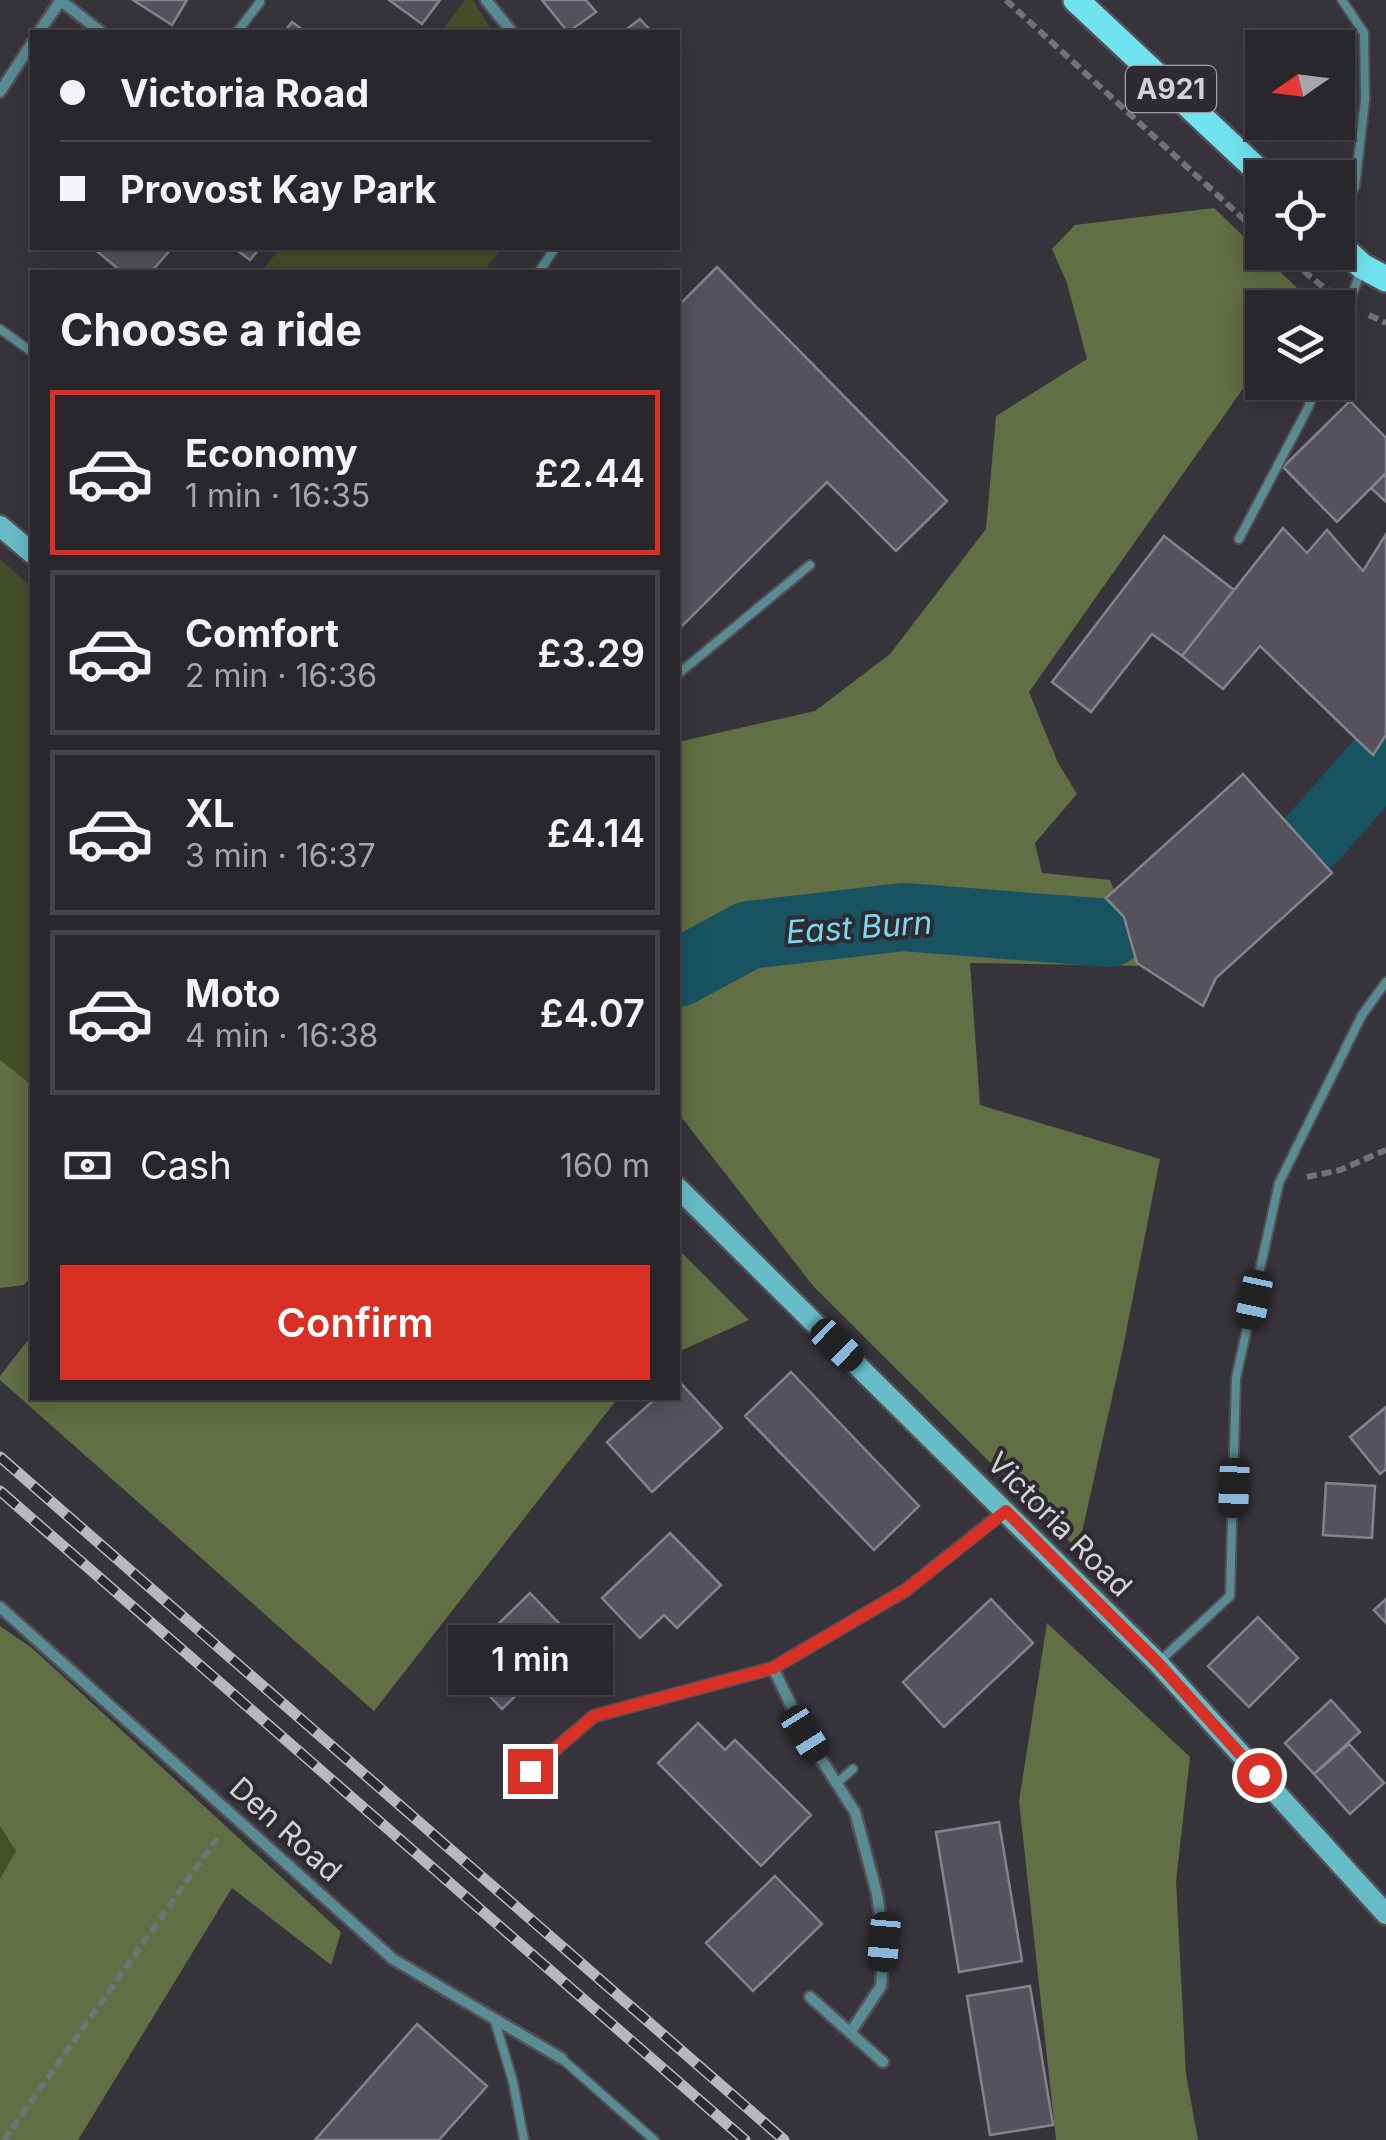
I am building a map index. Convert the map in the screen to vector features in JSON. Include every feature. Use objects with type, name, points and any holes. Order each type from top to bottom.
[{"type":"main road","name":"A921","points":[[1076,0],[1247,160]]},
{"type":"main road","points":[[1355,260],[1386,279]]},
{"type":"main road","points":[[0,526],[30,550]]},
{"type":"main road","name":"Victoria Road","points":[[680,1190],[1158,1663],[1386,1914]]},
{"type":"street","points":[[40,30],[60,0],[98,30]]},
{"type":"street","points":[[486,0],[510,30]]},
{"type":"street","points":[[0,92],[30,46]]},
{"type":"street","points":[[530,1771],[594,1716],[773,1668],[906,1590],[1006,1511]]},
{"type":"street","name":"Den Road","points":[[0,1606],[393,1959],[561,2058]]},
{"type":"street","points":[[773,1668],[805,1734],[855,1812],[866,1844],[884,1942],[881,1986],[850,2032]]},
{"type":"street","points":[[810,1998],[883,2062]]},
{"type":"lane","points":[[1342,0],[1364,33],[1365,100],[1355,187]]},
{"type":"lane","points":[[239,30],[260,2]]},
{"type":"lane","points":[[1354,290],[1362,266]]},
{"type":"lane","points":[[0,329],[30,351]]},
{"type":"lane","points":[[1239,539],[1309,400]]},
{"type":"lane","points":[[680,672],[810,565]]},
{"type":"lane","points":[[1158,1663],[1230,1596],[1236,1378],[1279,1184],[1362,1015],[1386,982]]},
{"type":"lane","points":[[836,1784],[853,1769]]},
{"type":"lane","points":[[494,2018],[513,2082],[524,2140]]},
{"type":"lane","points":[[561,2058],[654,2140]]},
{"type":"path","points":[[1006,0],[1245,220]]},
{"type":"path","points":[[1340,1170],[1386,1150]]},
{"type":"path","points":[[4,2140],[233,1815]]},
{"type":"green space","points":[[465,0],[473,0],[492,30],[442,30]]},
{"type":"green space","points":[[1214,208],[1245,238],[1245,270],[1279,270],[1299,290],[1245,290],[1245,386],[1029,692],[1058,763],[1077,794],[1035,843],[1042,873],[1110,880],[1144,966],[970,963],[980,1105],[1160,1159],[1078,1550],[814,1287],[680,1116],[680,742],[815,711],[890,654],[986,529],[996,416],[1087,359],[1067,283],[1052,249],[1075,225]]},
{"type":"green space","points":[[278,250],[500,250],[485,270],[263,270]]},
{"type":"green space","points":[[0,559],[30,585],[30,1083],[0,1060]]},
{"type":"green space","points":[[0,1060],[30,1083],[30,1278],[24,1285],[0,1288]]},
{"type":"green space","points":[[680,1251],[749,1320],[680,1351]]},
{"type":"green space","points":[[30,1338],[30,1400],[616,1400],[374,1711],[0,1376]]},
{"type":"green space","points":[[1047,1623],[1190,1757],[1176,1881],[1186,2074],[1198,2140],[1056,2140],[1019,1801]]},
{"type":"green space","points":[[0,1626],[32,1648],[341,1932],[331,1965],[232,1888],[78,2140],[0,2140],[0,1879],[16,1851],[0,1826]]},
{"type":"green space","points":[[0,1826],[17,1851],[0,1879]]},
{"type":"building","points":[[133,0],[187,0],[172,25]]},
{"type":"building","points":[[389,0],[440,0],[422,24]]},
{"type":"building","points":[[542,0],[586,0],[596,12],[566,30]]},
{"type":"building","points":[[640,19],[650,30],[626,30]]},
{"type":"building","points":[[292,22],[303,30],[286,30]]},
{"type":"building","points":[[95,250],[170,250],[153,270],[120,270]]},
{"type":"building","points":[[237,250],[258,250],[250,260]]},
{"type":"building","points":[[717,267],[947,501],[896,551],[827,482],[680,628],[680,304]]},
{"type":"building","points":[[1350,401],[1386,438],[1386,473],[1337,522],[1283,467]]},
{"type":"building","points":[[1386,473],[1386,502],[1371,488]]},
{"type":"building","points":[[1283,528],[1307,553],[1327,530],[1363,571],[1386,534],[1386,735],[1373,755],[1260,646],[1223,689],[1182,656]]},
{"type":"building","points":[[1164,536],[1234,590],[1182,656],[1152,634],[1091,712],[1052,682]]},
{"type":"building","points":[[1243,774],[1332,873],[1216,978],[1203,1006],[1137,963],[1124,917],[1106,898]]},
{"type":"building","points":[[791,1372],[919,1506],[874,1550],[745,1416]]},
{"type":"building","points":[[680,1382],[722,1428],[652,1492],[607,1442],[654,1400],[680,1400]]},
{"type":"building","points":[[1386,1407],[1386,1469],[1380,1474],[1350,1437]]},
{"type":"building","points":[[1326,1483],[1375,1486],[1372,1538],[1323,1535]]},
{"type":"building","points":[[670,1533],[721,1585],[677,1628],[664,1615],[640,1638],[602,1598]]},
{"type":"building","points":[[530,1593],[574,1639],[502,1709],[458,1663]]},
{"type":"building","points":[[991,1599],[1033,1643],[944,1727],[903,1682]]},
{"type":"building","points":[[1386,1599],[1386,1623],[1374,1610]]},
{"type":"building","points":[[1258,1617],[1298,1658],[1249,1707],[1208,1666]]},
{"type":"building","points":[[1331,1700],[1360,1732],[1314,1774],[1285,1743]]},
{"type":"building","points":[[698,1723],[725,1750],[735,1740],[811,1815],[761,1866],[658,1763]]},
{"type":"building","points":[[1349,1744],[1384,1783],[1350,1814],[1314,1774]]},
{"type":"building","points":[[999,1822],[1022,1961],[959,1972],[936,1832]]},
{"type":"building","points":[[775,1876],[822,1924],[753,1991],[706,1943]]},
{"type":"building","points":[[1030,1986],[1053,2125],[990,2135],[967,1996]]},
{"type":"building","points":[[417,2024],[487,2086],[439,2140],[315,2140]]},
{"type":"waterway","name":"East Burn","points":[[1312,839],[1386,755]]},
{"type":"waterway","name":"East Burn","points":[[680,972],[749,935],[903,917],[1110,933]]},
{"type":"railway","points":[[0,1457],[784,2140]]},
{"type":"railway","points":[[0,1491],[745,2140]]},
{"type":"route","points":[[530,1771],[594,1716],[773,1668],[906,1590],[1006,1511],[1158,1663],[1259,1775]]}]
